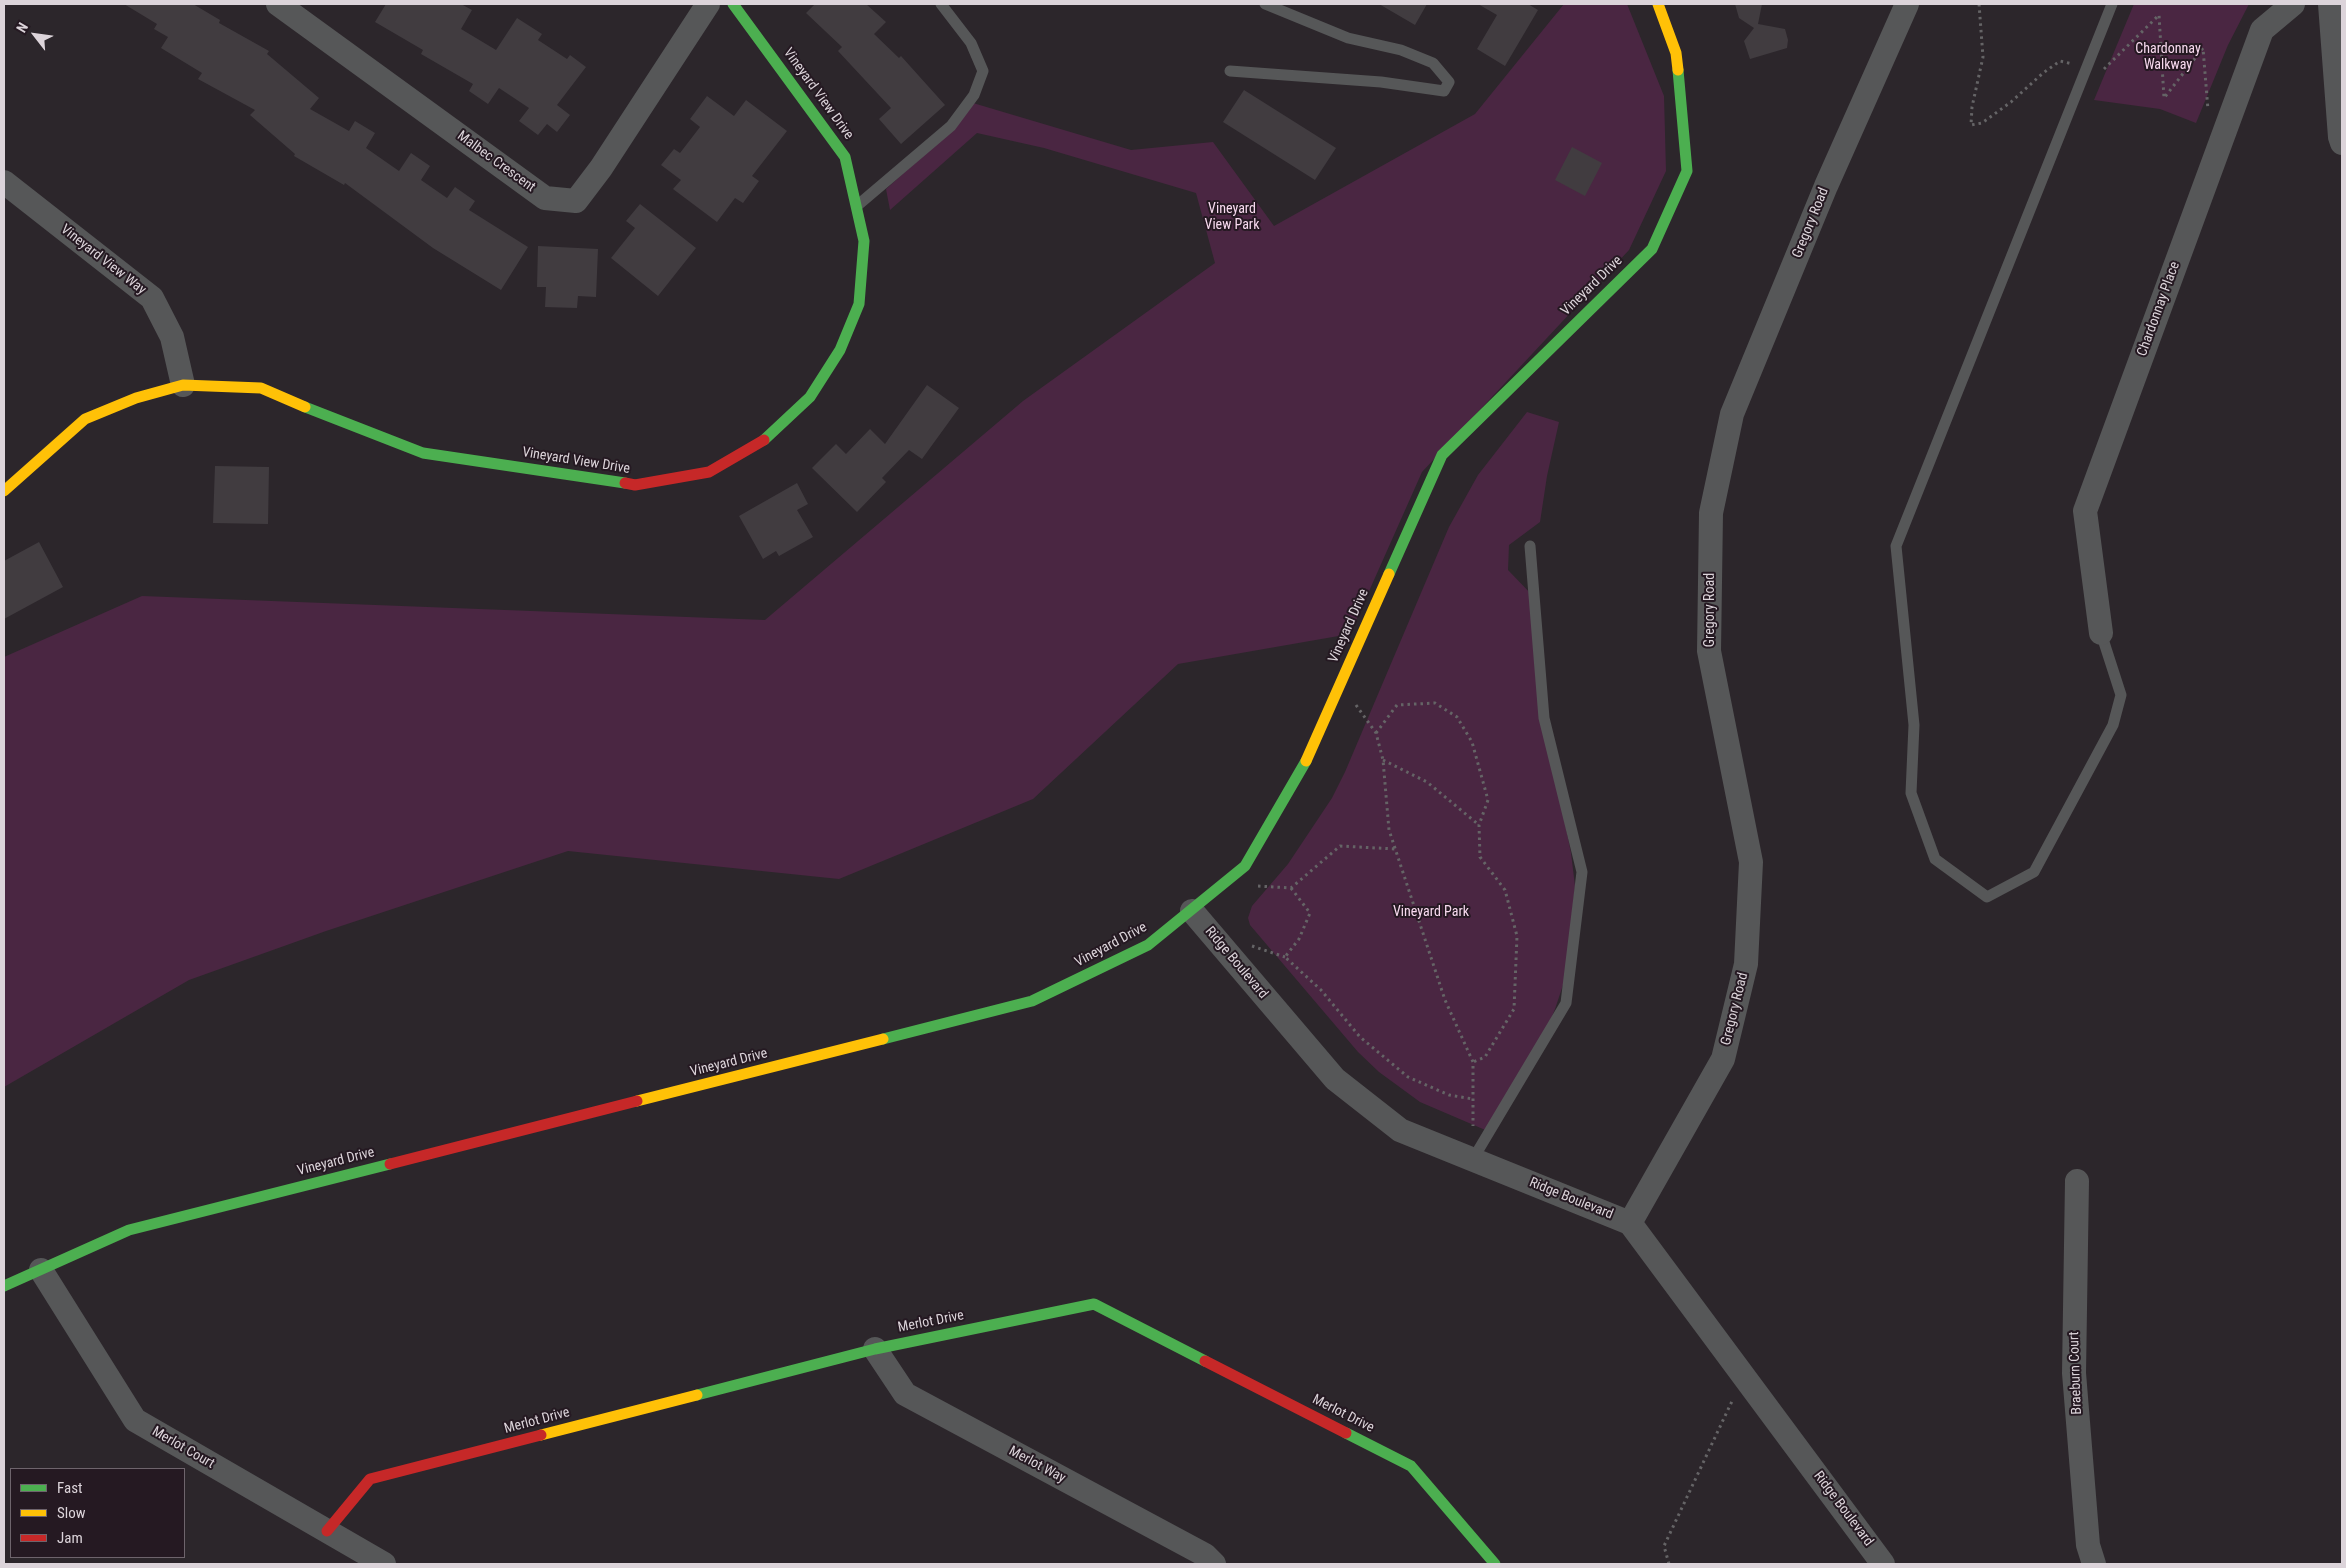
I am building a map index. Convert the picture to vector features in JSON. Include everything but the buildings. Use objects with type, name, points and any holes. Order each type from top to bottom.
[{"type":"street","name":"Malbec Crescent","points":[[278,4],[545,198],[576,201],[601,168],[708,4]]},
{"type":"street","name":"Vineyard View Drive","points":[[4,491],[85,419],[136,398],[184,385],[261,388],[365,432],[423,453],[635,485],[709,472],[761,443],[810,397],[840,350],[859,304],[864,241],[845,157],[733,4]]},
{"type":"street","name":"Vineyard Drive","points":[[4,1286],[129,1230],[1032,1002],[1148,945],[1192,911],[1245,866],[1301,769],[1442,455],[1652,249],[1687,171],[1676,54],[1658,4]]},
{"type":"street","name":"Gregory Road","points":[[1630,1223],[1722,1060],[1746,964],[1751,862],[1709,651],[1710,513],[1732,414],[1826,186],[1906,4]]},
{"type":"street","name":"Chardonnay Place","points":[[2101,633],[2085,511],[2262,30],[2293,4]]},
{"type":"street","points":[[2330,4],[2342,143]]},
{"type":"street","name":"Vineyard View Way","points":[[4,182],[152,298],[172,337],[184,385]]},
{"type":"street","name":"Ridge Boulevard","points":[[1192,911],[1335,1079],[1400,1130],[1630,1223],[1883,1564]]},
{"type":"street","name":"Braeburn Court","points":[[2077,1181],[2074,1373],[2088,1545],[2094,1564]]},
{"type":"street","name":"Merlot Court","points":[[41,1270],[135,1420],[384,1564]]},
{"type":"street","name":"Merlot Drive","points":[[327,1531],[370,1479],[875,1348],[1094,1304],[1411,1466],[1495,1564]]},
{"type":"street","name":"Merlot Way","points":[[875,1348],[905,1394],[1205,1555],[1214,1564]]},
{"type":"lane","points":[[856,206],[951,126],[974,95],[983,71],[971,43],[941,4]]},
{"type":"lane","points":[[1230,71],[1380,82],[1444,91],[1449,82],[1433,63],[1402,50],[1348,38],[1265,4]]},
{"type":"lane","points":[[2101,633],[2121,695],[2113,725],[2034,872],[1987,897],[1935,859],[1910,793],[1914,725],[1896,546],[2112,4]]},
{"type":"lane","points":[[1473,1159],[1566,1003],[1582,872],[1544,718],[1530,546]]},
{"type":"path","points":[[1979,4],[1983,57],[1972,107],[1971,125],[1982,123],[2011,102],[2043,73],[2060,61],[2102,72],[2158,15],[2164,98],[2203,48],[2209,128],[2223,134]]},
{"type":"path","points":[[1340,684],[1376,734],[1383,760],[1388,830],[1445,1000],[1473,1062],[1473,1159]]},
{"type":"path","points":[[1376,734],[1397,706],[1435,703],[1457,716],[1472,742],[1488,800],[1479,825],[1480,857],[1505,890],[1517,936],[1514,1009],[1485,1057],[1473,1062]]},
{"type":"path","points":[[1383,760],[1427,782],[1479,825]]},
{"type":"path","points":[[1230,878],[1258,886],[1291,888],[1340,846],[1395,849]]},
{"type":"path","points":[[1291,888],[1310,913],[1299,939],[1284,957],[1320,990],[1360,1037],[1408,1078],[1449,1095],[1473,1099]]},
{"type":"path","points":[[1669,1564],[1664,1546],[1744,1376]]},
{"type":"green space","name":"Vineyard View Park","points":[[1564,4],[1627,4],[1664,96],[1666,171],[1629,250],[1422,472],[1350,634],[1178,664],[1033,799],[839,879],[568,851],[326,931],[189,980],[4,1087],[4,657],[142,596],[765,620],[1023,401],[1215,263],[1196,193],[1044,148],[977,133],[890,210],[886,189],[953,129],[973,103],[1131,150],[1213,142],[1274,226],[1475,114]]},
{"type":"green space","name":"Chardonnay Walkway","points":[[2134,4],[2249,4],[2228,45],[2196,123],[2160,109],[2094,100]]},
{"type":"green space","name":"Vineyard Park","points":[[1527,412],[1559,422],[1547,476],[1540,522],[1509,545],[1508,570],[1534,597],[1546,728],[1571,853],[1575,886],[1565,979],[1555,1009],[1544,1036],[1490,1132],[1420,1102],[1379,1072],[1358,1052],[1250,925],[1248,918],[1252,906],[1288,864],[1332,798],[1345,772],[1449,527],[1478,475]]},
{"type":"traffic: fast","points":[[733,4],[845,157],[864,241],[859,304],[840,350],[810,397],[764,440]]},
{"type":"traffic: fast","points":[[1389,574],[1442,455],[1652,249],[1687,171],[1678,70]]},
{"type":"traffic: fast","points":[[305,407],[423,453],[625,483]]},
{"type":"traffic: fast","points":[[883,1039],[1032,1001],[1148,945],[1245,866],[1306,761]]},
{"type":"traffic: fast","points":[[4,1286],[129,1230],[390,1164]]},
{"type":"traffic: fast","points":[[697,1395],[875,1349],[1094,1304],[1205,1361]]},
{"type":"traffic: fast","points":[[1346,1433],[1411,1466],[1495,1564]]},
{"type":"traffic: slow","points":[[1658,4],[1676,53],[1678,70]]},
{"type":"traffic: slow","points":[[4,491],[85,419],[136,398],[183,385],[261,388],[305,407]]},
{"type":"traffic: slow","points":[[1306,761],[1389,574]]},
{"type":"traffic: slow","points":[[637,1101],[883,1039]]},
{"type":"traffic: slow","points":[[541,1435],[697,1395]]},
{"type":"traffic: jam","points":[[625,483],[635,485],[709,472],[764,440]]},
{"type":"traffic: jam","points":[[390,1164],[637,1101]]},
{"type":"traffic: jam","points":[[1205,1361],[1346,1433]]},
{"type":"traffic: jam","points":[[327,1531],[370,1479],[541,1435]]}]
